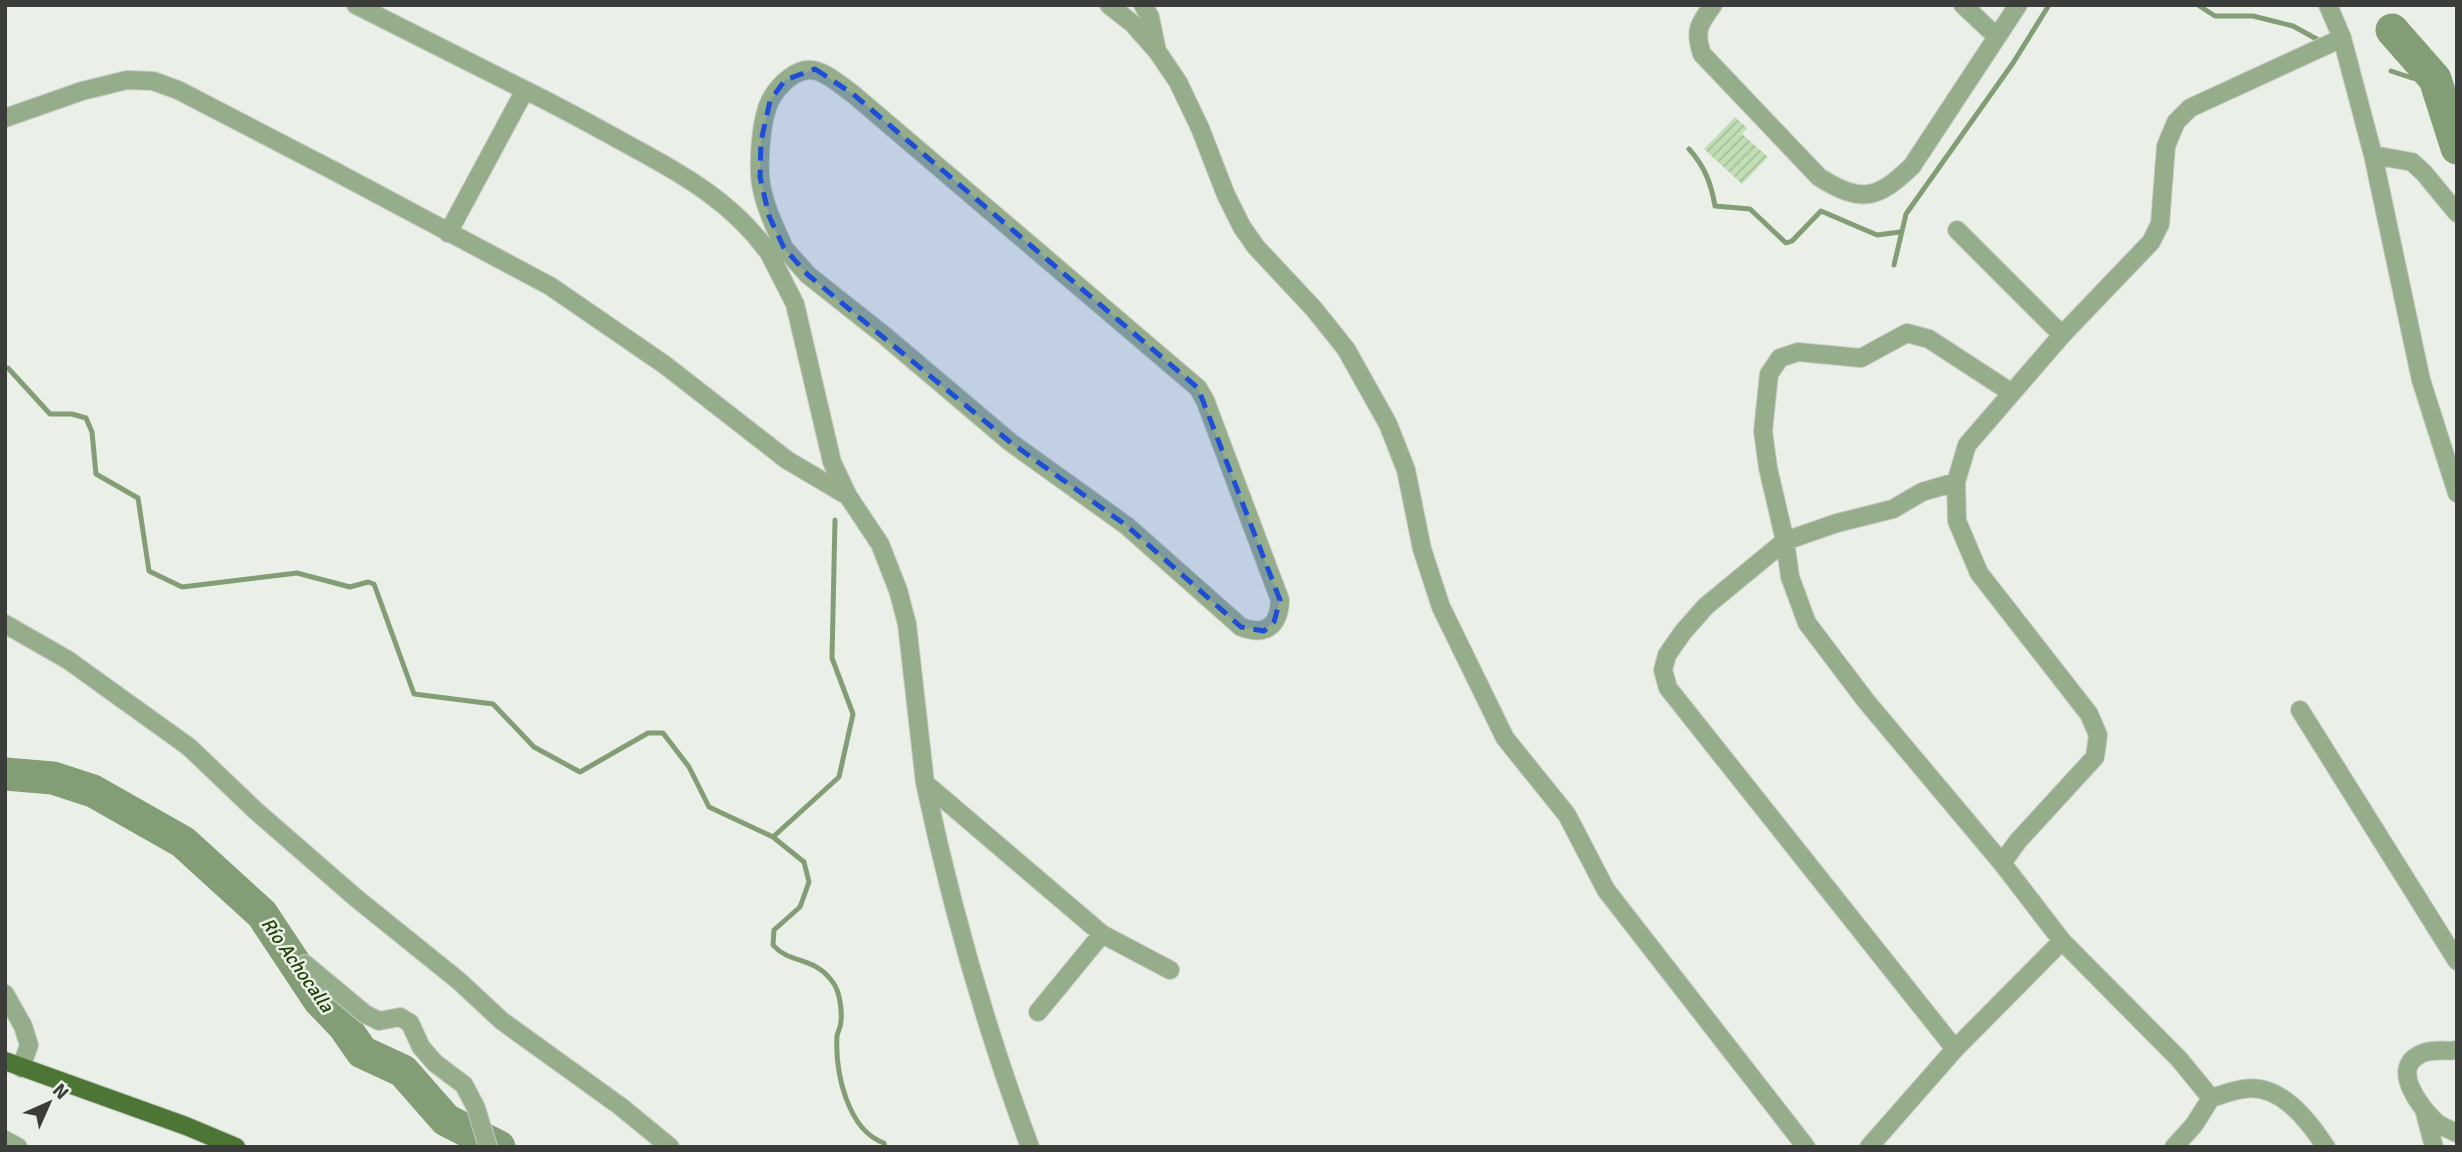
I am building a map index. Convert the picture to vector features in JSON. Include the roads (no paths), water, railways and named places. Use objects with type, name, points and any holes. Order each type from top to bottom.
[{"type":"main road","points":[[13,1065],[186,1126],[236,1147]]},
{"type":"street","points":[[356,5],[525,90],[685,176],[715,196],[755,234],[776,250],[808,275],[885,336],[1010,442],[1127,526],[1241,627],[1255,632],[1264,631],[1280,612],[1280,600],[1205,400],[1198,388],[900,133],[831,78],[815,69],[797,72],[785,80],[770,101],[761,141],[760,177],[776,250],[807,348],[828,450],[848,496],[880,544],[898,590],[907,624],[925,783],[946,879],[1012,1098],[1030,1147]]},
{"type":"street","points":[[1109,5],[1133,24],[1157,51],[1178,82],[1242,227],[1256,247],[1314,309],[1346,349],[1388,424],[1406,470],[1422,549],[1441,607],[1505,738],[1567,815],[1606,890],[1806,1147]]},
{"type":"street","points":[[1143,5],[1150,17],[1157,51]]},
{"type":"street","points":[[1713,5],[1701,21],[1697,38],[1702,54],[1819,177],[1840,191],[1866,195],[1891,187],[1912,166],[2018,5]]},
{"type":"street","points":[[1963,5],[1996,36]]},
{"type":"street","points":[[2331,7],[2342,38],[2373,155],[2421,380],[2457,493]]},
{"type":"street","points":[[2002,863],[2018,841],[2095,757],[2098,735],[2089,714],[1979,573],[1956,521],[1956,482],[1967,445],[2062,335],[2151,242],[2160,224],[2164,202],[2166,146],[2176,122],[2190,108],[2342,38]]},
{"type":"street","points":[[5,118],[82,91],[128,80],[153,81],[178,90],[550,286],[665,365],[787,460],[848,496]]},
{"type":"street","points":[[449,233],[525,90]]},
{"type":"street","points":[[2373,155],[2412,162],[2457,213]]},
{"type":"street","points":[[1957,230],[2062,335]]},
{"type":"street","points":[[2012,393],[1929,339],[1907,333],[1861,358],[1798,352],[1780,358],[1769,374],[1763,431],[1790,576],[1807,623],[1866,701],[2002,863],[2062,941],[2179,1059],[2211,1098]]},
{"type":"street","points":[[1955,1049],[1668,688],[1663,670],[1667,656],[1706,606],[1785,541],[1837,523],[1893,509],[1922,492],[1956,482]]},
{"type":"street","points":[[5,624],[68,660],[189,747],[256,811],[356,898],[459,981],[502,1021],[620,1105],[670,1147]]},
{"type":"street","points":[[2300,710],[2457,961]]},
{"type":"street","points":[[925,783],[1102,934],[1170,970]]},
{"type":"street","points":[[1038,1012],[1102,934]]},
{"type":"street","points":[[1869,1147],[1955,1049],[2062,941]]},
{"type":"street","points":[[305,964],[365,1014],[379,1021],[400,1017],[410,1023],[428,1055],[464,1085],[472,1098],[488,1147]]},
{"type":"street","points":[[5,994],[23,1026],[29,1045],[13,1065]]},
{"type":"street","points":[[2457,1050],[2419,1054],[2410,1063],[2406,1073],[2412,1090],[2424,1109],[2440,1125],[2457,1133]]},
{"type":"street","points":[[2174,1147],[2194,1125],[2211,1098],[2245,1088],[2269,1090],[2288,1102],[2326,1147]]},
{"type":"street","points":[[2424,1109],[2434,1147]]},
{"type":"street","points":[[5,1140],[18,1147]]},
{"type":"waterway","points":[[1894,265],[1906,214],[2013,63],[2049,5]]},
{"type":"waterway","points":[[2198,5],[2215,16],[2253,16],[2293,26],[2322,42]]},
{"type":"waterway","points":[[2392,30],[2435,79],[2457,148]]},
{"type":"waterway","points":[[2391,71],[2412,78],[2435,79]]},
{"type":"waterway","points":[[1689,149],[1706,176],[1715,206],[1750,209],[1786,243],[1792,241],[1821,211],[1877,235],[1900,232]]},
{"type":"waterway","points":[[5,369],[8,368],[50,414],[72,414],[86,418],[92,432],[96,474],[138,498],[149,571],[182,587],[297,573],[350,587],[368,582],[374,584],[414,694],[493,704],[534,747],[580,772],[648,733],[663,733],[689,767],[709,807],[773,837],[804,862],[809,882],[800,907],[774,930],[773,945],[787,955],[819,968],[834,984],[841,1007],[841,1023],[837,1036],[838,1066],[846,1098],[861,1126],[884,1143],[885,1147]]},
{"type":"waterway","points":[[773,837],[839,777],[853,714],[832,658],[835,520]]},
{"type":"waterway","name":"Río Achocalla","points":[[5,774],[53,778],[93,791],[183,842],[262,914],[319,1000],[344,1026],[362,1052],[403,1071],[446,1120],[499,1147]]}]
